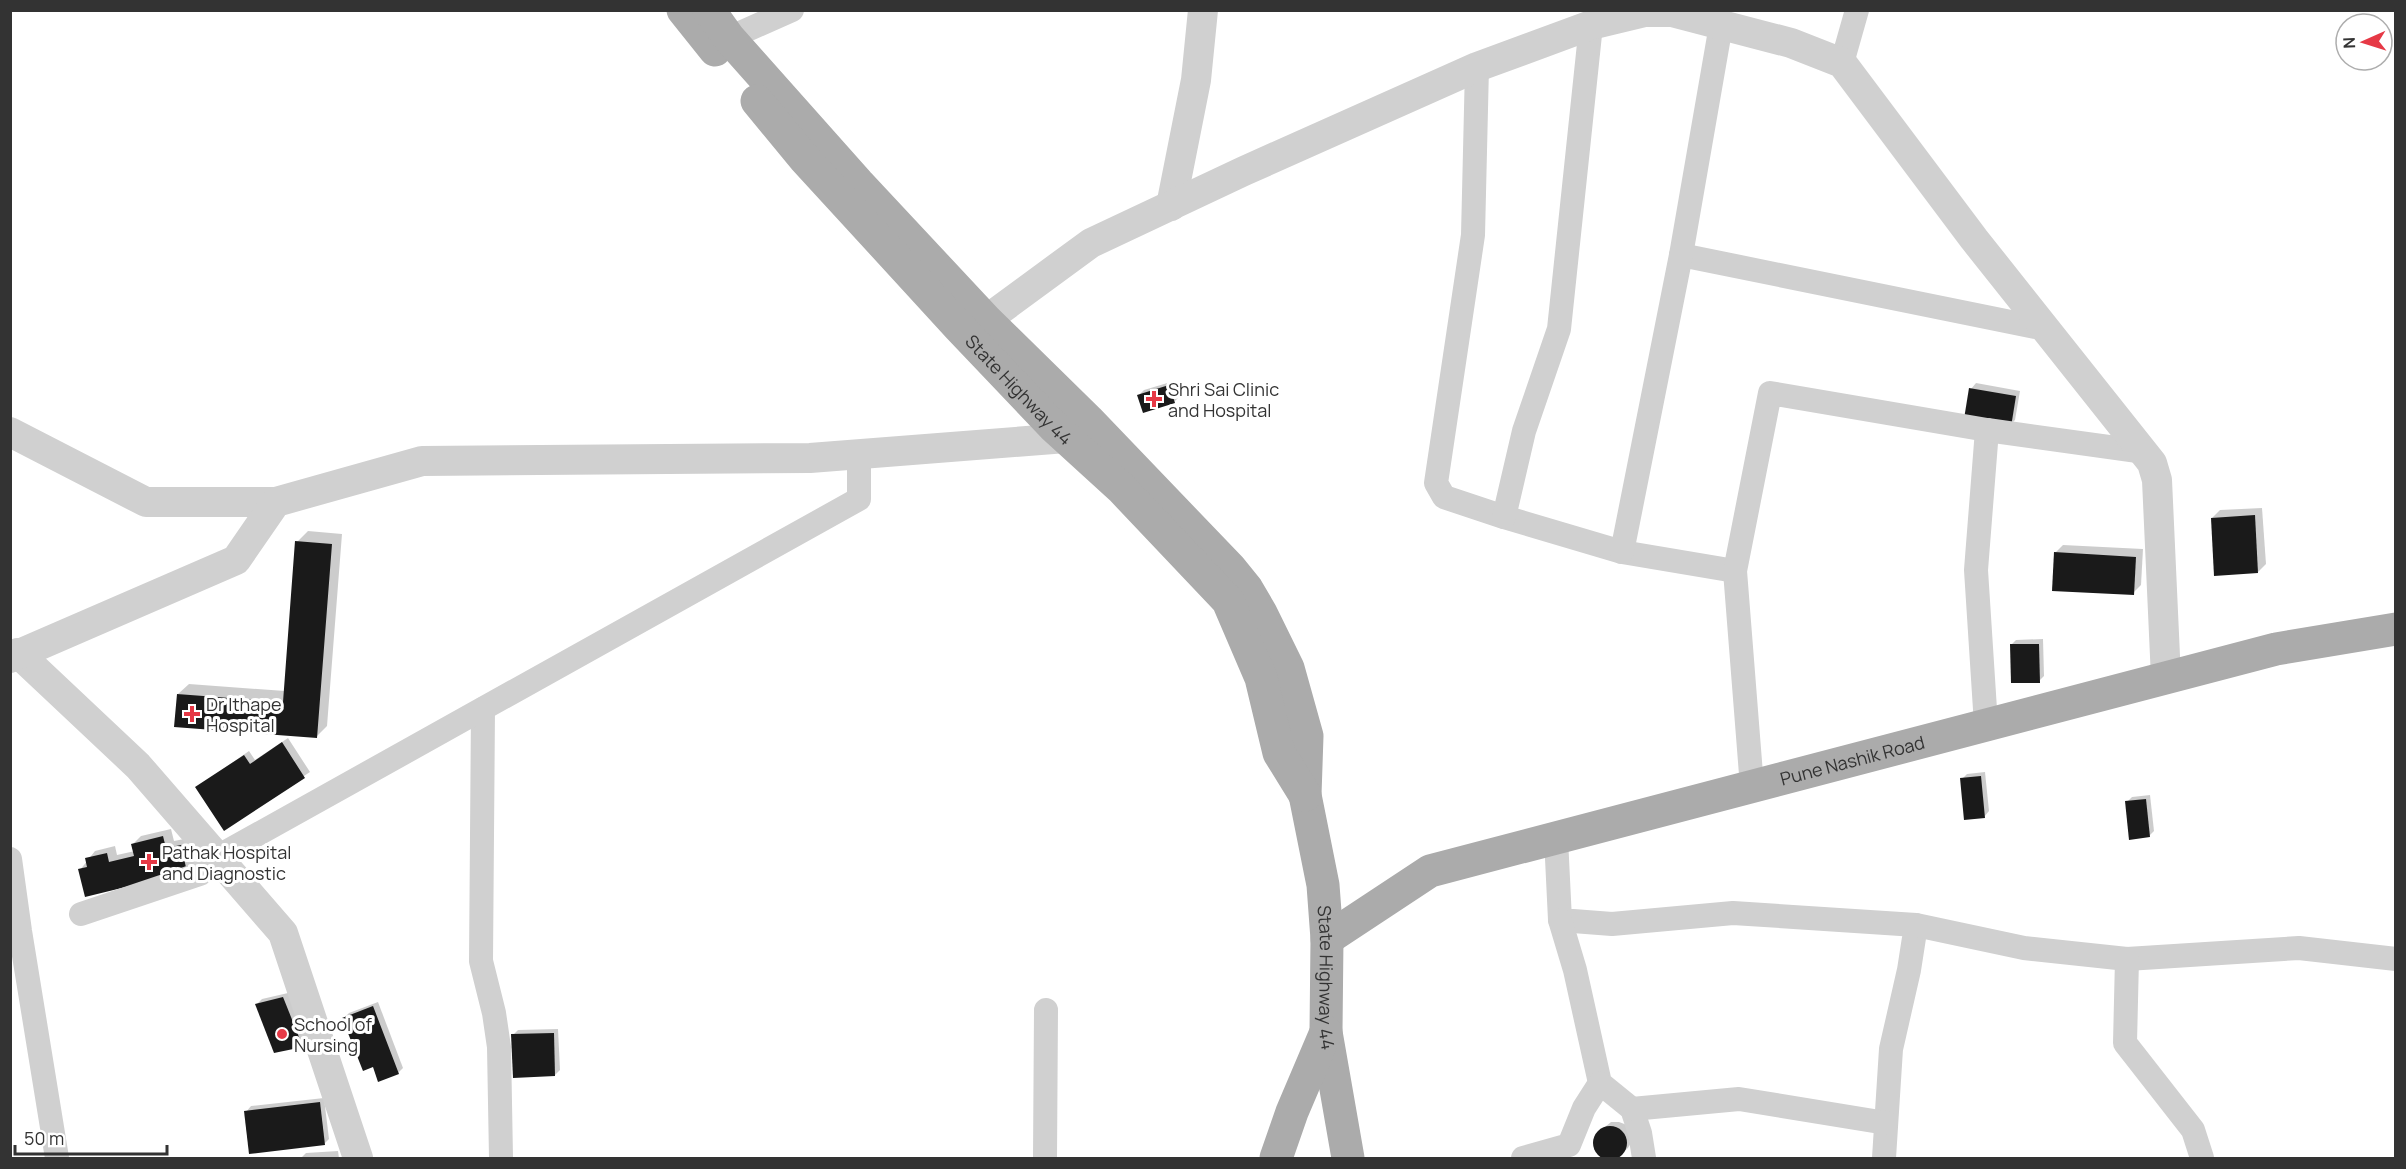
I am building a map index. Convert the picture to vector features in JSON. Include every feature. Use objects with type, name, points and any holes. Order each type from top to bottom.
[{"type":"main road","name":"State Highway 44","points":[[683,10],[804,158],[1077,429],[1230,568],[1238,595],[1288,668],[1307,736],[1305,795],[1323,885],[1327,939],[1326,1032],[1348,1158]]},
{"type":"main road","name":"State Highway 44","points":[[709,10],[729,38],[858,183],[977,328]]},
{"type":"main road","name":"Pune Nashik Road","points":[[1327,939],[1430,871],[2276,649],[2396,630]]},
{"type":"main road","points":[[1276,1158],[1292,1112],[1326,1032]]},
{"type":"street","points":[[729,38],[792,10]]},
{"type":"street","points":[[1171,206],[1196,80],[1203,10]]},
{"type":"street","points":[[1842,63],[1857,10]]},
{"type":"street","points":[[977,328],[1091,243],[1477,68],[1591,25],[1645,12],[1687,13],[1721,25],[1791,43],[1842,63],[2045,329],[2152,463],[2157,480],[2166,678]]},
{"type":"street","points":[[1504,517],[1524,431],[1559,329],[1591,25]]},
{"type":"street","points":[[1622,552],[1681,255],[1721,25]]},
{"type":"street","points":[[1477,68],[1473,235],[1436,483],[1444,497],[1622,552],[1736,570]]},
{"type":"street","points":[[1681,255],[2045,329]]},
{"type":"street","points":[[1752,787],[1736,570],[1770,393],[1987,430],[2145,452]]},
{"type":"street","points":[[10,432],[146,502],[276,502],[422,461],[810,458],[859,455],[1077,429]]},
{"type":"street","points":[[1986,725],[1976,570],[1987,430]]},
{"type":"street","points":[[81,914],[200,873],[217,857],[859,500],[859,455]]},
{"type":"street","points":[[276,502],[236,560],[14,656],[138,766],[283,933],[358,1158]]},
{"type":"street","points":[[483,709],[481,961],[494,1013],[499,1047],[501,1158]]},
{"type":"street","points":[[1556,838],[1560,920],[1575,970],[1600,1083],[1632,1109],[1640,1133],[1644,1158]]},
{"type":"street","points":[[10,859],[57,1158]]},
{"type":"street","points":[[1560,920],[1612,924],[1733,913],[1916,925],[2024,948],[2127,959],[2299,948],[2396,959]]},
{"type":"street","points":[[1884,1158],[1891,1049],[1909,970],[1916,925]]},
{"type":"street","points":[[2127,959],[2125,1043],[2193,1130],[2202,1158]]},
{"type":"street","points":[[1045,1158],[1046,1010]]},
{"type":"street","points":[[1522,1158],[1575,1152],[1584,1108],[1600,1083]]},
{"type":"street","points":[[1632,1109],[1739,1099],[1886,1123]]},
{"type":"building","points":[[1169,385],[1175,403],[1143,413],[1137,395]]},
{"type":"building","points":[[1969,388],[2016,396],[2011,427],[1964,419]]},
{"type":"building","points":[[2255,515],[2258,573],[2214,576],[2211,518]]},
{"type":"building","points":[[295,541],[332,544],[317,738],[174,727],[177,694],[283,702]]},
{"type":"building","points":[[2054,552],[2136,557],[2134,595],[2052,591]]},
{"type":"building","points":[[2010,644],[2039,644],[2040,683],[2011,683]]},
{"type":"building","points":[[282,742],[305,778],[224,831],[195,787],[244,755],[250,764]]},
{"type":"building","points":[[1981,776],[1985,818],[1964,820],[1960,778]]},
{"type":"building","points":[[2146,799],[2150,837],[2129,840],[2125,801]]},
{"type":"building","points":[[163,836],[166,848],[181,845],[187,872],[85,897],[78,869],[87,867],[85,858],[107,853],[109,862],[134,856],[131,844]]},
{"type":"building","name":"School of Nursing","points":[[283,997],[303,1047],[274,1053],[255,1004]]},
{"type":"building","points":[[373,1006],[399,1074],[378,1082],[373,1067],[363,1071],[342,1018]]},
{"type":"building","points":[[554,1033],[555,1076],[513,1078],[511,1034]]},
{"type":"building","points":[[320,1102],[325,1145],[249,1154],[244,1111]]},
{"type":"building","points":[[1610,1126],[1622,1131],[1627,1143],[1622,1155],[1610,1160],[1598,1155],[1593,1143],[1598,1131]]},
{"type":"place","name":"Shri Sai Clinic and Hospital","points":[[1154,399]]},
{"type":"place","name":"Dr Ithape Hospital","points":[[192,714]]},
{"type":"place","name":"Pathak Hospital and Diagnostic","points":[[149,862]]},
{"type":"place","name":"School of Nursing","points":[[282,1034]]}]
